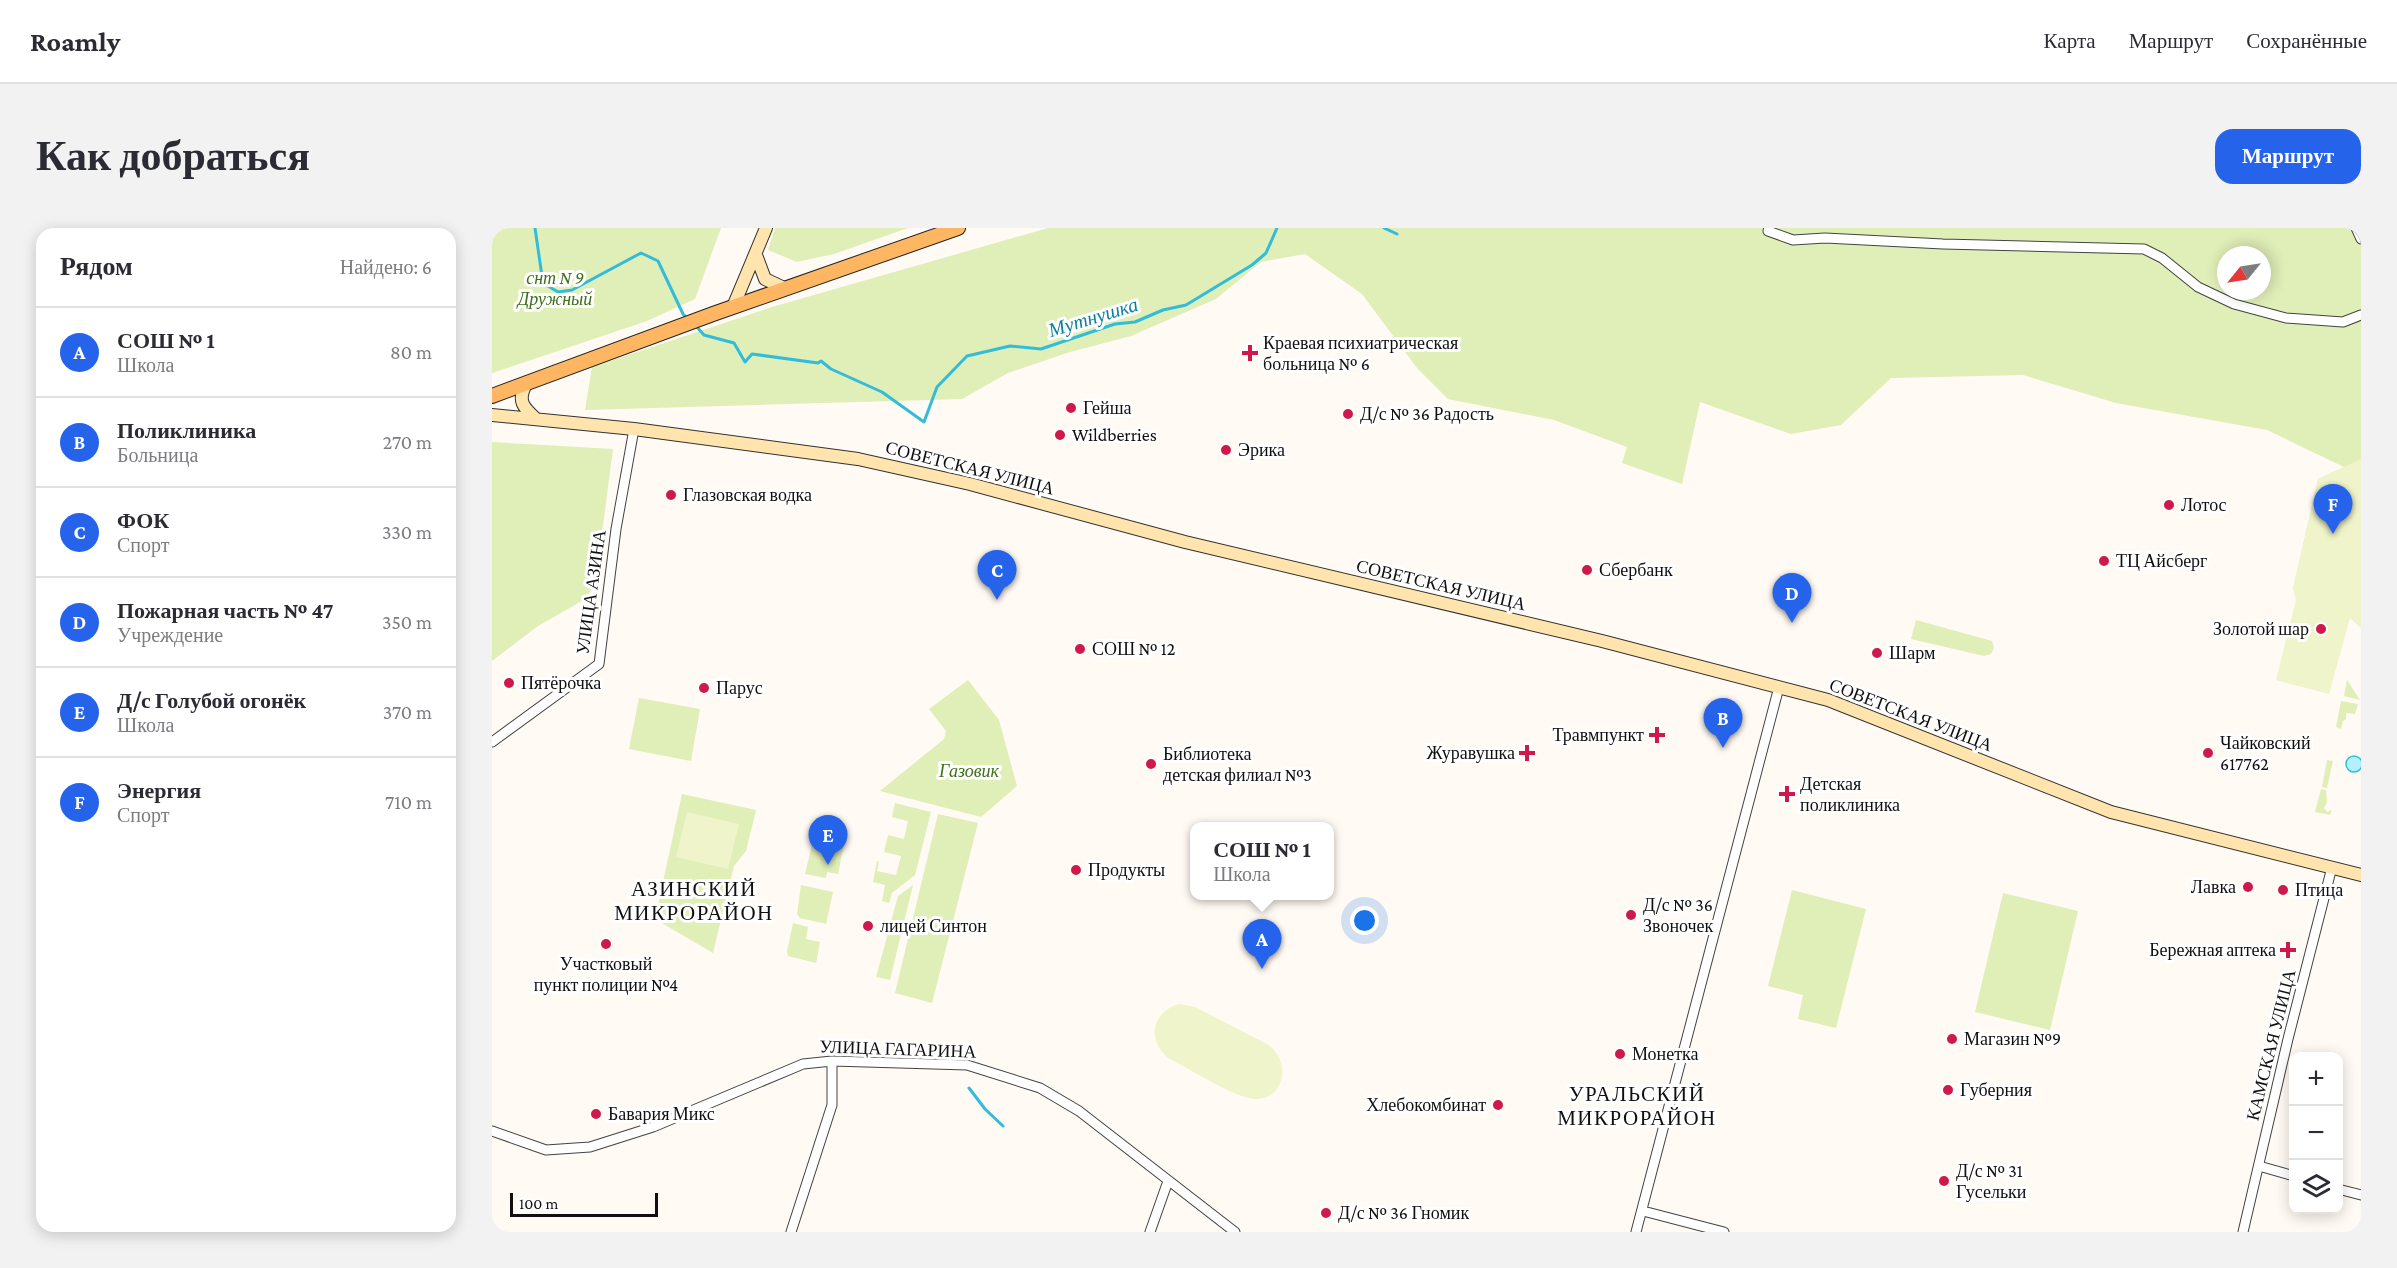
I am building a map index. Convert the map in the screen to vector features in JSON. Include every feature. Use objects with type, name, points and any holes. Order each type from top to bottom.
[{"type":"main road","points":[[733,307],[766,228]]},
{"type":"main road","points":[[492,396],[784,288],[958,228]]},
{"type":"main road","points":[[756,255],[765,279],[784,288]]},
{"type":"main road","points":[[526,384],[521,394],[522,402],[536,419]]},
{"type":"main road","name":"СОВЕТСКАЯ УЛИЦА","points":[[492,415],[634,429],[858,459],[970,484],[1185,542],[1593,639],[1779,687],[1846,707],[2111,812],[2361,875]]},
{"type":"street","points":[[2356,228],[2361,239]]},
{"type":"street","points":[[1769,230],[1792,240],[1825,238],[1943,244],[2144,249],[2162,258],[2198,287],[2234,304],[2286,318],[2343,322],[2361,315]]},
{"type":"street","name":"УЛИЦА АЗИНА","points":[[492,742],[599,664],[616,530],[634,429]]},
{"type":"street","points":[[1636,1232],[1779,687]]},
{"type":"street","name":"КАМСКАЯ УЛИЦА","points":[[2243,1232],[2288,1039],[2332,867]]},
{"type":"street","points":[[790,1232],[832,1105],[832,1061]]},
{"type":"street","name":"УЛИЦА ГАГАРИНА","points":[[492,1131],[546,1150],[590,1147],[653,1127],[803,1064],[832,1061],[967,1065],[1040,1088],[1079,1111],[1235,1232]]},
{"type":"street","points":[[2259,1166],[2289,1175]]},
{"type":"street","points":[[1150,1232],[1168,1181]]},
{"type":"street","points":[[2343,1190],[2361,1195]]},
{"type":"street","points":[[1643,1212],[1724,1232]]},
{"type":"green space","name":"снт N 9 Дружный","points":[[492,228],[721,228],[695,299],[647,321],[492,373]]},
{"type":"green space","points":[[775,228],[908,228],[834,254],[797,262],[768,250]]},
{"type":"green space","points":[[1048,228],[2361,228],[2361,628],[2350,618],[2293,589],[2318,479],[2344,467],[2267,430],[2116,403],[2023,375],[1891,378],[1841,425],[1791,434],[1700,402],[1682,484],[1622,463],[1627,447],[1554,420],[1448,399],[1417,368],[1362,294],[1305,254],[1261,262],[1216,299],[1131,336],[1070,352],[1008,373],[962,399],[585,410],[592,367],[772,307]]},
{"type":"green space","points":[[492,442],[613,449],[596,579],[587,598],[538,626],[492,661]]},
{"type":"green space","points":[[2361,459],[2361,628],[2350,618],[2329,694],[2276,680],[2296,600],[2293,589],[2318,479]]},
{"type":"green space","points":[[1916,620],[1992,641],[1994,648],[1991,654],[1984,656],[1911,639]]},
{"type":"green space","name":"Газовик","points":[[968,680],[999,720],[1017,786],[981,817],[880,791],[944,739],[946,731],[929,709]]},
{"type":"green space","points":[[2347,680],[2360,700],[2344,696]]},
{"type":"green space","points":[[639,698],[700,709],[691,761],[629,749]]},
{"type":"green space","points":[[2341,701],[2358,704],[2355,714],[2346,713],[2341,729],[2336,727]]},
{"type":"green space","points":[[2327,760],[2333,761],[2327,788],[2322,787]]},
{"type":"green space","points":[[2321,789],[2326,790],[2327,802],[2324,808],[2327,812],[2332,810],[2330,815],[2315,812]]},
{"type":"green space","points":[[682,794],[756,810],[746,851],[734,866],[713,953],[655,919]]},
{"type":"green space","points":[[895,803],[931,812],[915,875],[892,893],[889,903],[882,901],[885,885],[873,882],[877,861],[879,862],[877,871],[896,875],[901,856],[884,852],[888,835],[904,839],[908,821],[892,817]]},
{"type":"green space","points":[[687,812],[739,824],[728,869],[676,857]]},
{"type":"green space","points":[[938,814],[978,823],[932,1003],[895,993]]},
{"type":"green space","points":[[813,840],[844,844],[838,874],[827,872],[826,878],[805,874]]},
{"type":"green space","points":[[801,885],[833,892],[826,924],[800,918],[797,914]]},
{"type":"green space","points":[[913,885],[890,980],[876,977],[898,896]]},
{"type":"green space","points":[[1792,890],[1866,909],[1836,1028],[1798,1019],[1803,995],[1768,986]]},
{"type":"green space","points":[[2003,893],[2078,911],[2050,1030],[1975,1012]]},
{"type":"green space","points":[[793,923],[808,927],[806,939],[820,942],[816,963],[788,956]]},
{"type":"green space","points":[[1179,1004],[1195,1007],[1267,1044],[1280,1061],[1281,1081],[1277,1089],[1261,1099],[1241,1096],[1170,1059],[1157,1044],[1155,1028],[1162,1014]]},
{"type":"water","points":[[2351,756],[2357,756],[2362,764],[2360,770],[2351,772],[2346,767],[2346,761]]},
{"type":"waterway","points":[[535,228],[543,283],[558,292],[572,290],[641,253],[658,261],[683,314],[689,320]]},
{"type":"waterway","name":"Мутнушка","points":[[696,326],[704,335],[734,343],[745,362],[752,354],[818,363],[821,361],[831,369],[882,392],[924,422],[937,387],[967,356],[1010,346],[1041,349],[1115,324],[1135,322],[1163,310],[1186,305],[1252,265],[1266,253],[1277,228]]},
{"type":"waterway","name":"Мутнушка","points":[[1384,228],[1397,234]]},
{"type":"waterway","name":"Мутнушка","points":[[969,1088],[985,1109],[1003,1126]]},
{"type":"place","name":"Краевая психиатрическая больница № 6","points":[[1250,353]]},
{"type":"place","name":"Гейша","points":[[1071,408]]},
{"type":"place","name":"Д/с № 36 Радость","points":[[1348,414]]},
{"type":"place","name":"Wildberries","points":[[1060,435]]},
{"type":"place","name":"Эрика","points":[[1226,450]]},
{"type":"place","name":"Глазовская водка","points":[[671,495]]},
{"type":"place","name":"Лотос","points":[[2169,505]]},
{"type":"place","name":"Энергия","points":[[2333,534]]},
{"type":"place","name":"ТЦ Айсберг","points":[[2104,561]]},
{"type":"place","name":"Сбербанк","points":[[1587,570]]},
{"type":"place","name":"ФОК","points":[[997,600]]},
{"type":"place","name":"Пожарная часть № 47","points":[[1792,623]]},
{"type":"place","name":"Золотой шар","points":[[2321,629]]},
{"type":"place","name":"СОШ № 12","points":[[1080,649]]},
{"type":"place","name":"Шарм","points":[[1877,653]]},
{"type":"place","name":"Пятёрочка","points":[[509,683]]},
{"type":"place","name":"Парус","points":[[704,688]]},
{"type":"place","name":"Травмпункт","points":[[1657,735]]},
{"type":"place","name":"Поликлиника","points":[[1723,748]]},
{"type":"place","name":"Журавушка","points":[[1527,753]]},
{"type":"place","name":"Чайковский 617762","points":[[2208,753]]},
{"type":"place","name":"Библиотека детская филиал №3","points":[[1151,764]]},
{"type":"place","name":"Детская поликлиника","points":[[1787,794]]},
{"type":"place","name":"Д/с Голубой огонёк","points":[[828,865]]},
{"type":"place","name":"Продукты","points":[[1076,870]]},
{"type":"place","name":"Лавка","points":[[2248,887]]},
{"type":"place","name":"Птица","points":[[2283,890]]},
{"type":"place","name":"Д/с № 36 Звоночек","points":[[1631,915]]},
{"type":"place","name":"лицей Синтон","points":[[868,926]]},
{"type":"place","name":"Участковый пункт полиции №4","points":[[606,944]]},
{"type":"place","name":"Бережная аптека","points":[[2288,950]]},
{"type":"place","name":"СОШ № 1","points":[[1262,969]]},
{"type":"place","name":"Магазин №9","points":[[1952,1039]]},
{"type":"place","name":"Монетка","points":[[1620,1054]]},
{"type":"place","name":"Губерния","points":[[1948,1090]]},
{"type":"place","name":"Хлебокомбинат","points":[[1498,1105]]},
{"type":"place","name":"Бавария Микс","points":[[596,1114]]},
{"type":"place","name":"Д/с № 31 Гусельки","points":[[1944,1181]]},
{"type":"place","name":"Д/с № 36 Гномик","points":[[1326,1213]]},
{"type":"district","name":"АЗИНСКИЙ МИКРОРАЙОН","points":[[694,901]]},
{"type":"district","name":"УРАЛЬСКИЙ МИКРОРАЙОН","points":[[1637,1106]]}]
